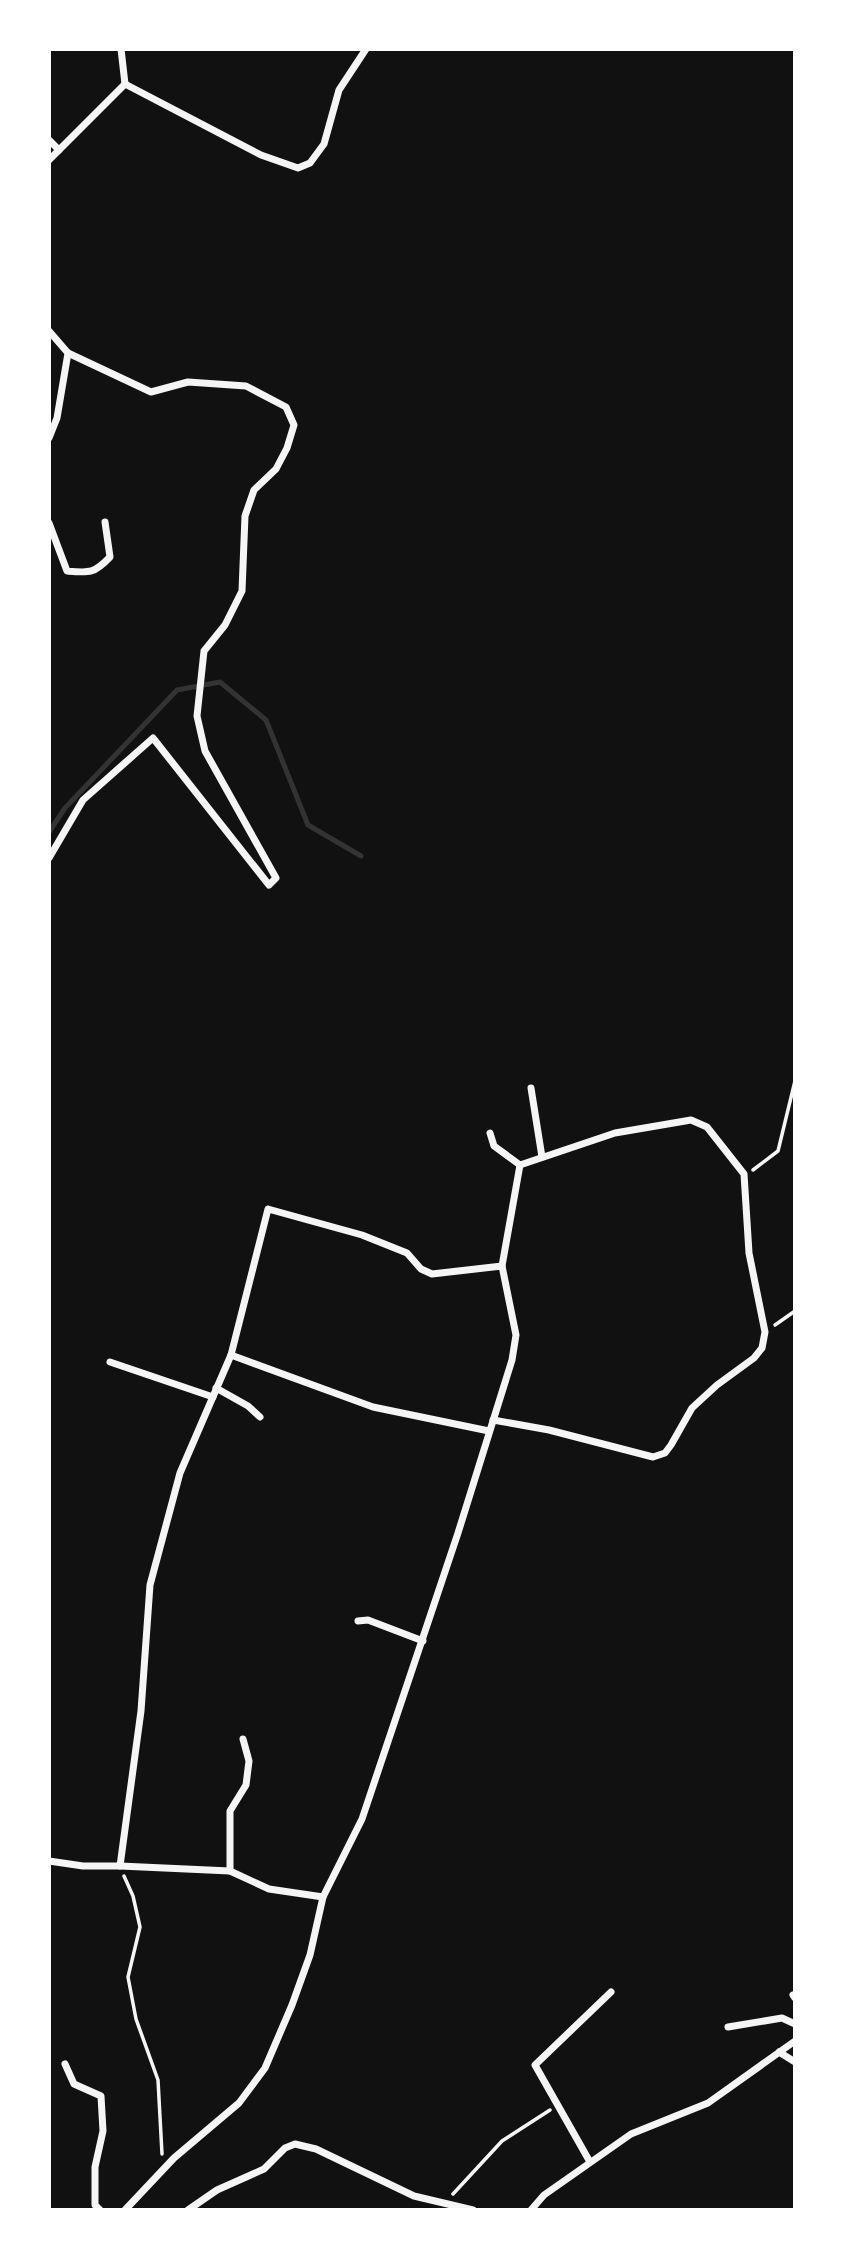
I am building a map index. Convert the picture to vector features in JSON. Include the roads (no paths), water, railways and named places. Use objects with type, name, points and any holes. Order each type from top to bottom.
[{"type":"street","points":[[121,49],[125,85]]},
{"type":"street","points":[[125,85],[261,155],[298,168],[310,163],[324,144],[339,90],[366,49]]},
{"type":"street","points":[[49,160],[125,85]]},
{"type":"street","points":[[49,140],[59,150]]},
{"type":"street","points":[[49,331],[68,353],[151,392],[188,383],[246,386],[286,407],[294,425],[287,448],[276,468],[254,490],[245,516],[242,591],[225,625],[204,651],[197,716],[205,751],[276,878],[269,885],[153,738],[83,800],[49,858]]},
{"type":"street","points":[[49,438],[57,418],[68,353]]},
{"type":"street","points":[[49,523],[67,571],[81,572],[97,570],[110,558],[105,522]]},
{"type":"street","points":[[531,1088],[542,1157]]},
{"type":"street","points":[[493,1420],[549,1430],[653,1457],[664,1453],[671,1445],[692,1408],[717,1385],[754,1358],[762,1348],[765,1332],[749,1253],[744,1174],[707,1127],[691,1120],[615,1133],[520,1165]]},
{"type":"street","points":[[490,1133],[494,1146],[520,1165]]},
{"type":"street","points":[[125,2210],[162,2170],[239,2103],[265,2068],[292,2005],[310,1955],[323,1897],[362,1819],[512,1360],[516,1335],[502,1266],[520,1165]]},
{"type":"street","points":[[120,1866],[141,1711],[150,1585],[180,1473],[231,1355],[268,1209],[374,1240],[407,1253],[421,1269],[432,1274],[502,1266]]},
{"type":"street","points":[[231,1355],[373,1407],[489,1431]]},
{"type":"street","points":[[110,1362],[213,1396]]},
{"type":"street","points":[[216,1388],[248,1406],[260,1417]]},
{"type":"street","points":[[358,1621],[368,1620],[422,1640]]},
{"type":"street","points":[[230,1871],[230,1811],[246,1785],[249,1761],[243,1740]]},
{"type":"street","points":[[49,1861],[83,1866],[230,1871],[269,1889],[323,1897]]},
{"type":"street","points":[[590,2162],[535,2065],[611,1992]]},
{"type":"street","points":[[728,2027],[782,2018],[795,2024]]},
{"type":"street","points":[[531,2210],[544,2194],[631,2134],[708,2103],[795,2041]]},
{"type":"street","points":[[779,2052],[795,2062]]},
{"type":"street","points":[[65,2064],[74,2084],[101,2096],[103,2130],[95,2167],[95,2205],[100,2210]]},
{"type":"street","points":[[188,2210],[217,2190],[264,2169],[285,2148],[295,2144],[316,2149],[414,2196],[473,2210]]},
{"type":"waterway","points":[[49,832],[65,808],[177,690],[220,682],[266,720],[308,825],[361,856]]}]
